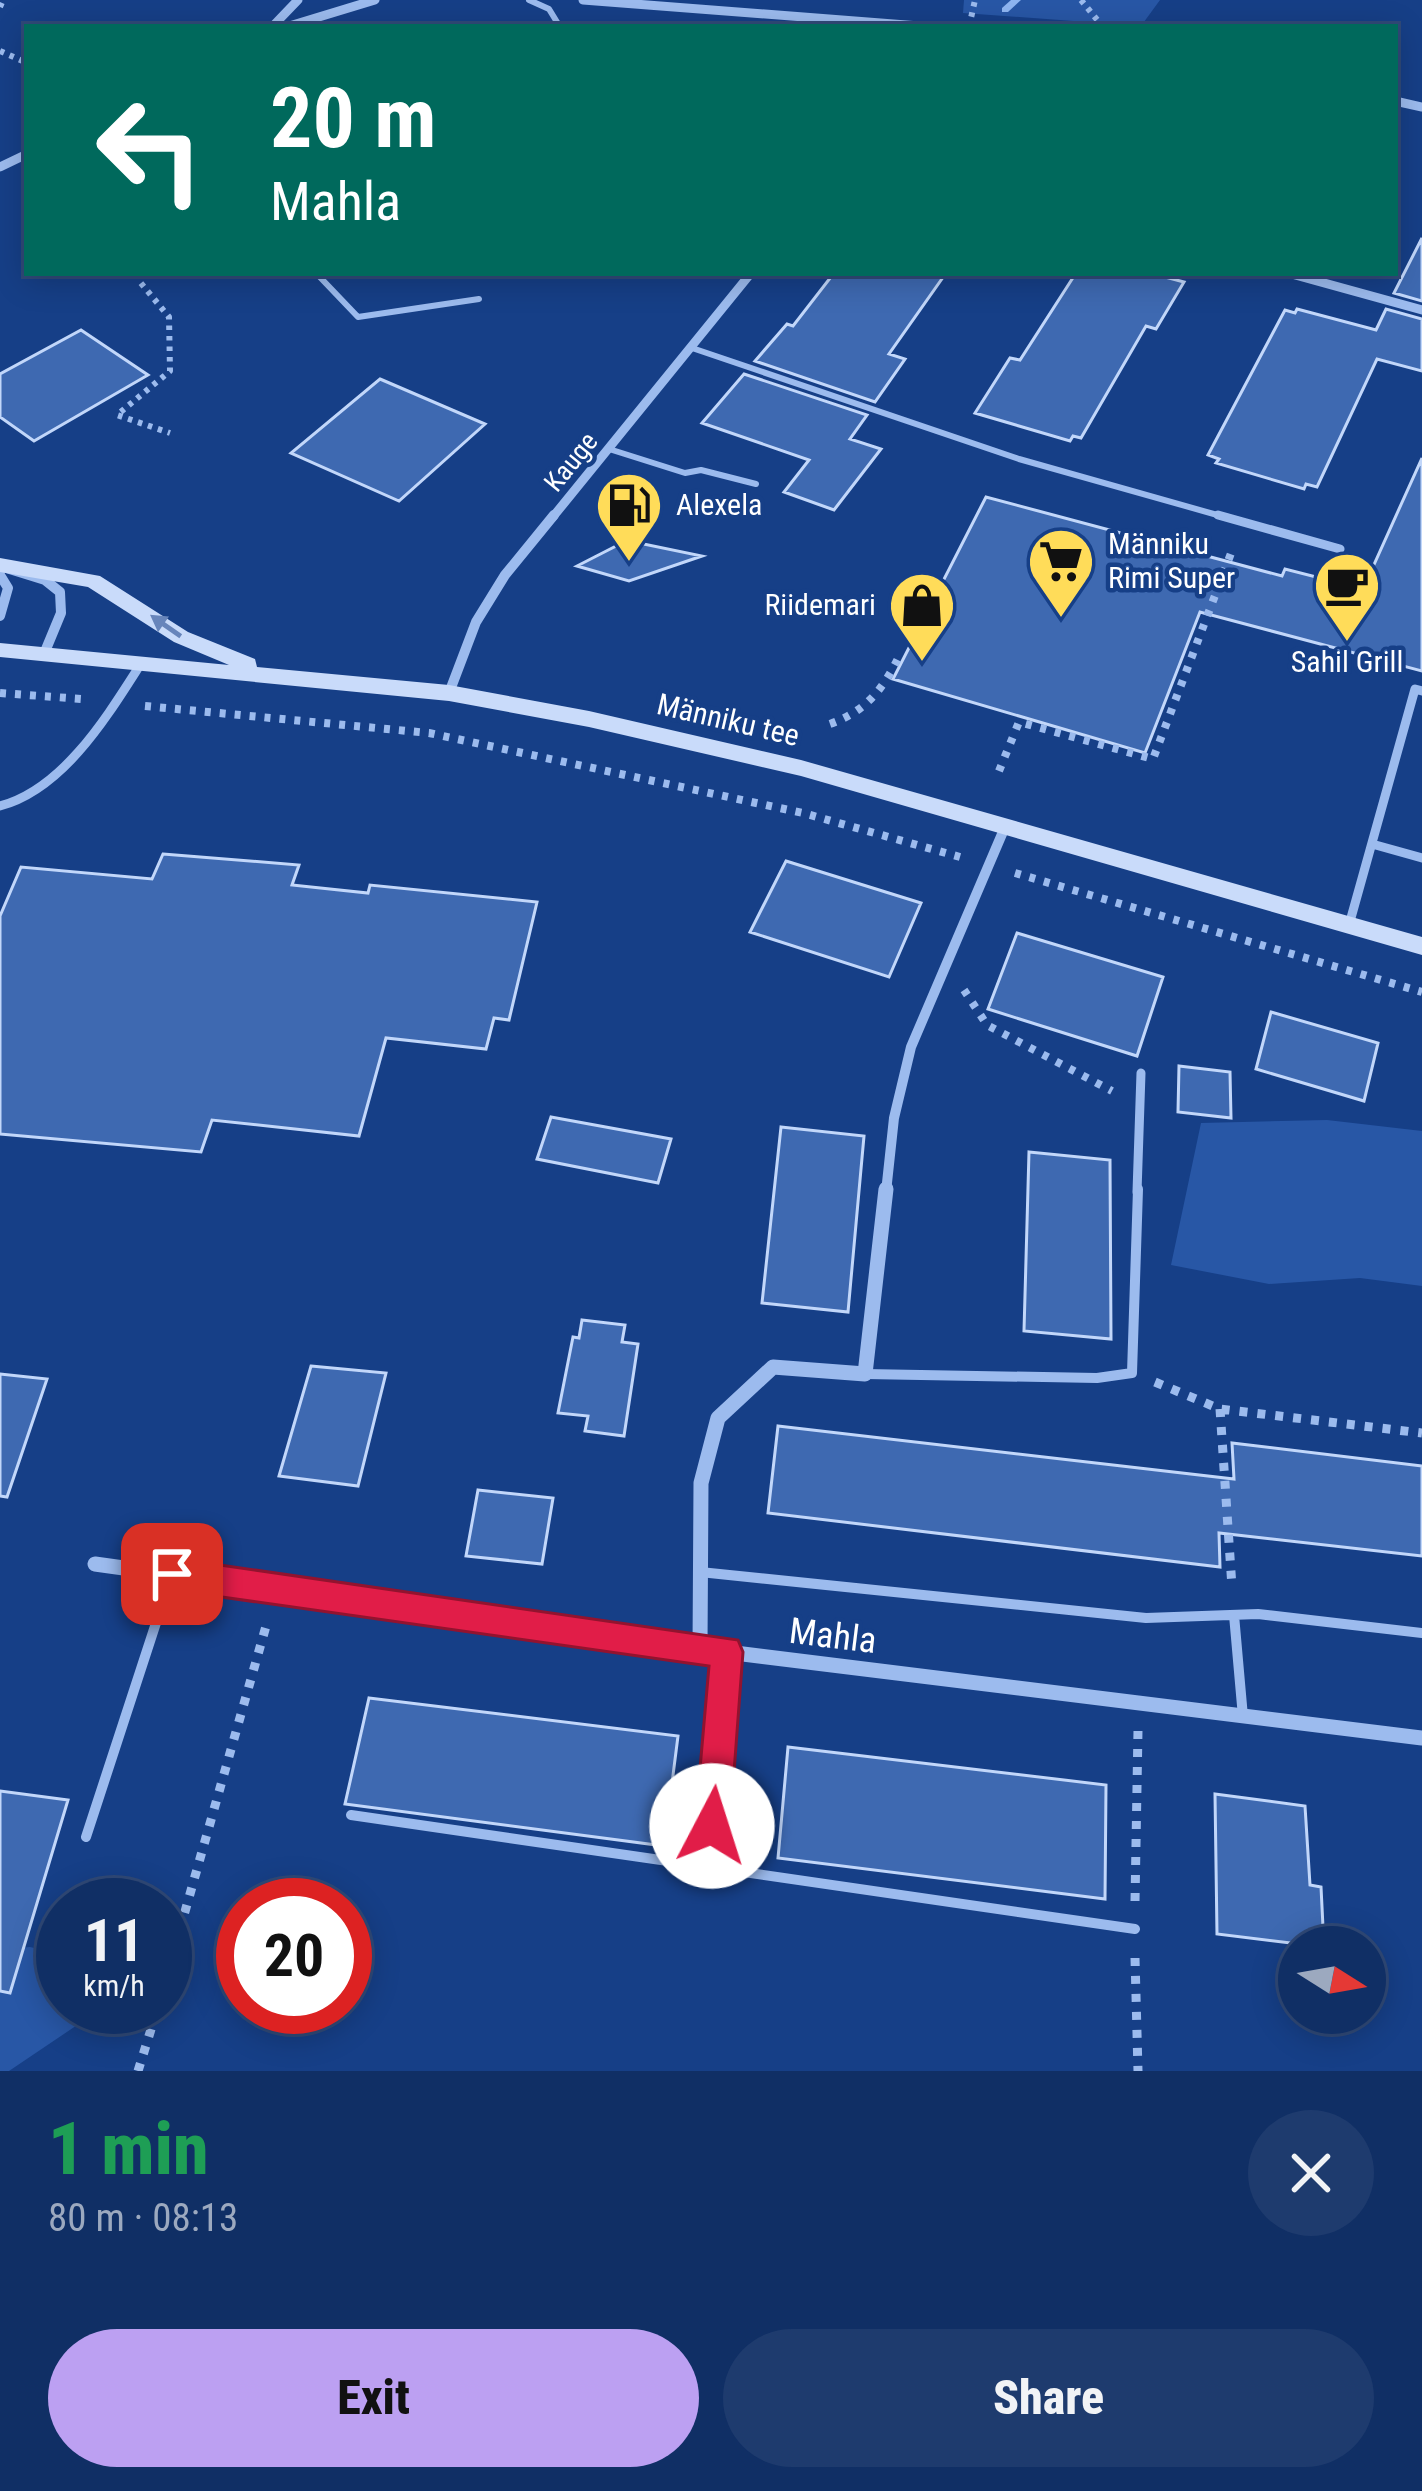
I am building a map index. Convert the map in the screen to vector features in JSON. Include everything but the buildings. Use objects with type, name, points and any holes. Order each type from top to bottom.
[{"type":"street","points":[[275,24],[298,0]]},
{"type":"street","points":[[296,24],[375,0]]},
{"type":"street","points":[[583,0],[893,24]]},
{"type":"street","name":"Kauge","points":[[449,693],[476,622],[505,575],[750,276]]},
{"type":"street","points":[[1299,276],[1422,310]]},
{"type":"street","points":[[0,569],[8,588],[0,616]]},
{"type":"street","points":[[0,569],[45,580],[60,592],[61,613],[44,654]]},
{"type":"street","points":[[0,569],[93,581],[181,637],[273,673]]},
{"type":"street","name":"Männiku tee","points":[[0,650],[449,693],[698,742],[1422,946]]},
{"type":"street","points":[[700,1648],[701,1483],[718,1418],[773,1367],[865,1374],[894,1118],[911,1047],[1005,827]]},
{"type":"street","name":"Mahla","points":[[95,1564],[727,1652],[1422,1738]]},
{"type":"lane","points":[[529,0],[549,9],[558,24]]},
{"type":"lane","points":[[319,276],[358,317],[479,299]]},
{"type":"lane","points":[[692,348],[1019,459],[1340,549]]},
{"type":"lane","points":[[609,449],[685,473],[701,470],[756,484]]},
{"type":"lane","points":[[0,806],[8,807],[40,785],[85,743],[142,662]]},
{"type":"lane","points":[[1348,926],[1415,689],[1422,691]]},
{"type":"lane","points":[[1372,844],[1422,858]]},
{"type":"lane","points":[[865,1374],[1097,1378],[1132,1373],[1142,1073]]},
{"type":"lane","points":[[700,1571],[1146,1618],[1234,1615],[1422,1633]]},
{"type":"lane","points":[[86,1837],[172,1574]]},
{"type":"lane","points":[[1234,1615],[1243,1717]]},
{"type":"lane","points":[[708,1869],[727,1652]]},
{"type":"lane","points":[[351,1815],[1135,1929]]},
{"type":"path","points":[[1081,0],[1101,24]]},
{"type":"path","points":[[139,276],[169,317],[170,370],[117,415],[170,433]]},
{"type":"path","points":[[999,771],[1019,722],[1153,759],[1243,525]]},
{"type":"path","points":[[830,724],[856,716],[880,695],[902,652]]},
{"type":"path","points":[[0,693],[428,733],[803,813],[1422,992]]},
{"type":"path","points":[[946,964],[987,1025],[1140,1105]]},
{"type":"path","points":[[1132,1373],[1220,1409],[1422,1433]]},
{"type":"path","points":[[1220,1409],[1234,1615]]},
{"type":"path","points":[[192,1887],[277,1588]]},
{"type":"path","points":[[1138,1705],[1138,2071]]},
{"type":"path","points":[[140,2070],[150,2034]]},
{"type":"shaded area","points":[[964,0],[1160,0],[1142,24],[963,13]]},
{"type":"shaded area","points":[[1327,1120],[1422,1131],[1422,1286],[1360,1278],[1269,1284],[1171,1265],[1201,1123]]},
{"type":"shaded area","points":[[36,1948],[36,2034],[64,2034],[9,2071],[0,2071],[0,1950]]},
{"type":"waterway","points":[[1005,10],[1016,0]]},
{"type":"place","name":"Alexela","points":[[629,564]]},
{"type":"place","name":"Männiku Rimi Super","points":[[1061,620]]},
{"type":"place","name":"Sahil Grill","points":[[1347,644]]},
{"type":"place","name":"Riidemari","points":[[922,664]]},
{"type":"route","points":[[172,1574],[727,1652],[712,1826]]}]
